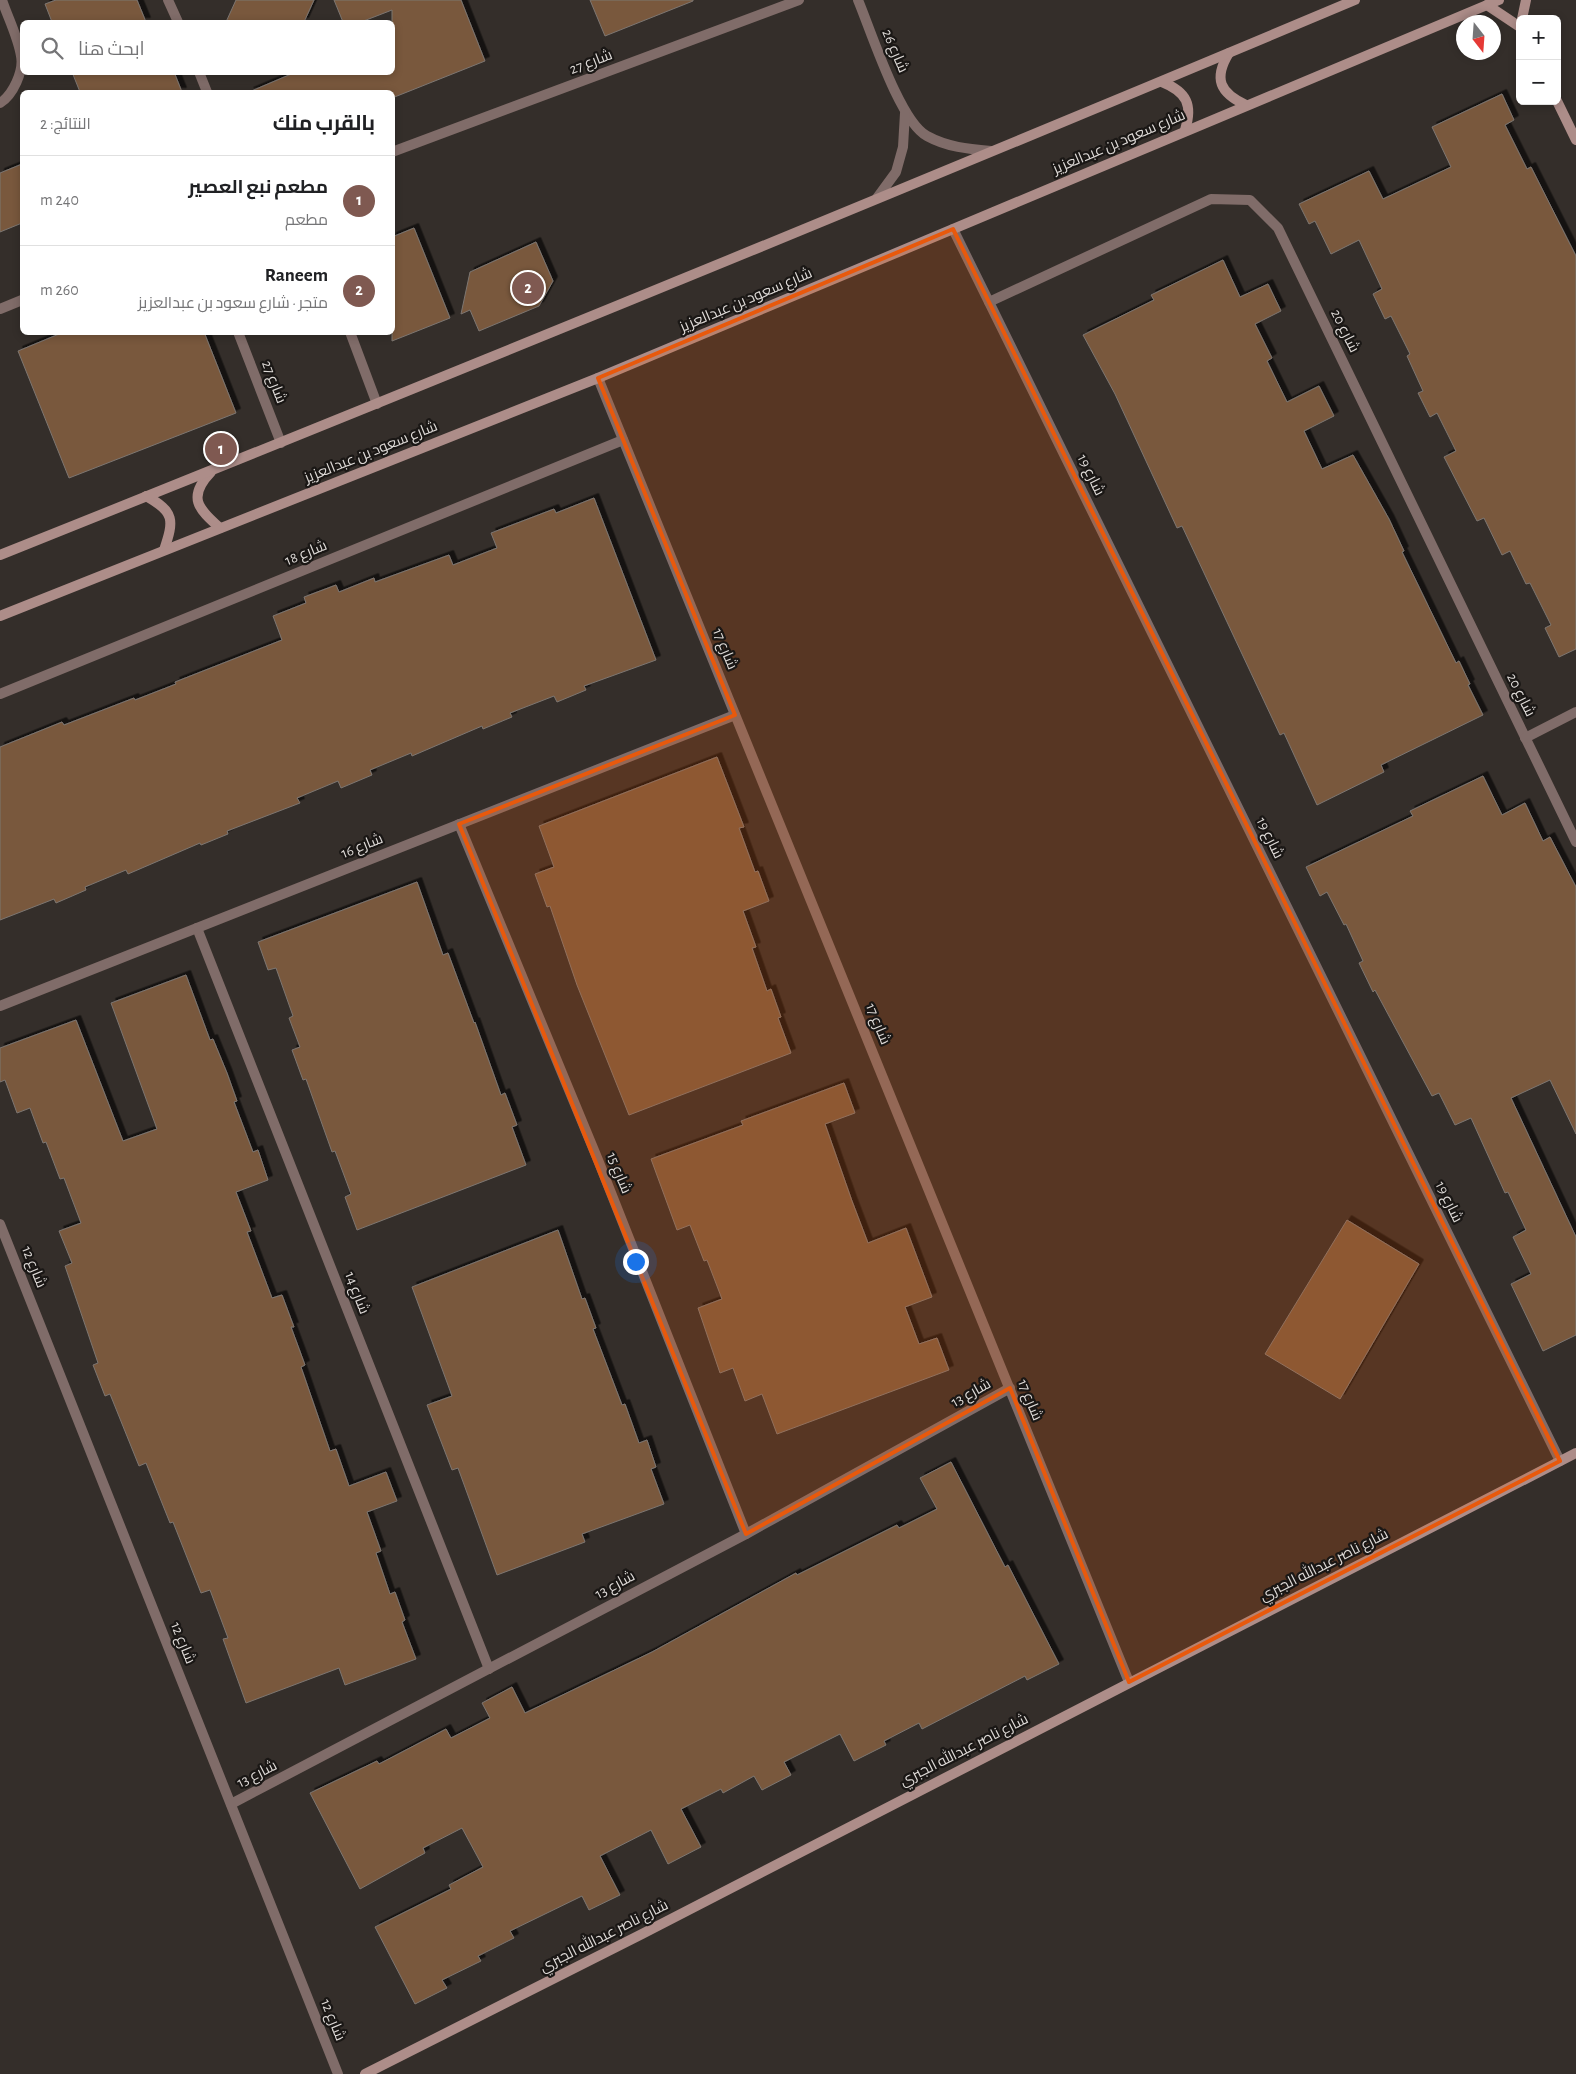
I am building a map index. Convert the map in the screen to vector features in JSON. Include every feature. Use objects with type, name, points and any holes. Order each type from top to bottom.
[{"type":"main road","points":[[0,555],[282,443],[1162,82],[1355,0]]},
{"type":"main road","name":"شارع سعود بن عبدالعزيز","points":[[0,616],[598,378],[1499,0]]},
{"type":"main road","points":[[1523,15],[1526,0]]},
{"type":"main road","points":[[1487,5],[1516,24]]},
{"type":"main road","points":[[1230,53],[1220,67],[1220,84],[1230,98],[1246,105]]},
{"type":"main road","points":[[1162,82],[1176,88],[1186,100],[1190,115],[1186,130]]},
{"type":"main road","points":[[1559,105],[1576,140]]},
{"type":"main road","points":[[213,470],[200,484],[198,499],[202,513],[220,528]]},
{"type":"main road","points":[[146,496],[164,506],[171,519],[170,534],[164,550]]},
{"type":"main road","name":"شارع ناصر عبدالله الجبري","points":[[365,2074],[642,1934],[1576,1452]]},
{"type":"street","points":[[2,0],[20,51]]},
{"type":"street","points":[[168,0],[177,20]]},
{"type":"street","name":"شارع 27","points":[[395,151],[799,0]]},
{"type":"street","name":"شارع 26","points":[[858,0],[905,113],[925,136],[951,146],[991,151]]},
{"type":"street","points":[[0,104],[8,98],[18,77],[20,67]]},
{"type":"street","points":[[200,75],[206,90]]},
{"type":"street","name":"شارع 26","points":[[876,198],[896,172],[903,147],[905,113]]},
{"type":"street","name":"شارع 20","points":[[989,302],[1211,199],[1250,200],[1278,228],[1576,842]]},
{"type":"street","name":"شارع 19","points":[[953,229],[1560,1461]]},
{"type":"street","points":[[0,309],[20,301]]},
{"type":"street","name":"شارع 27","points":[[239,335],[282,443]]},
{"type":"street","points":[[351,335],[377,404]]},
{"type":"street","name":"شارع 17","points":[[598,378],[1130,1682]]},
{"type":"street","name":"شارع 18","points":[[0,694],[623,440]]},
{"type":"street","name":"شارع 20","points":[[1525,738],[1576,712]]},
{"type":"street","name":"شارع 16","points":[[0,1006],[735,715]]},
{"type":"street","name":"شارع 15","points":[[460,824],[598,1160],[746,1534]]},
{"type":"street","name":"شارع 14","points":[[197,928],[489,1668]]},
{"type":"street","name":"شارع 12","points":[[0,1224],[338,2074]]},
{"type":"street","name":"شارع 13","points":[[231,1804],[746,1534],[1010,1388]]},
{"type":"highlighted area","points":[[953,229],[1560,1461],[1129,1682],[1010,1388],[746,1534],[459,824],[735,715],[598,378]]},
{"type":"building","points":[[56,0],[137,0],[145,20],[51,20],[45,4]]},
{"type":"building","points":[[236,0],[314,0],[305,20],[227,20]]},
{"type":"building","points":[[334,0],[461,0],[485,61],[395,97],[395,90],[254,90],[289,75],[395,75],[395,20],[392,20],[392,10],[366,20],[342,20]]},
{"type":"building","points":[[590,0],[693,0],[693,1],[605,36]]},
{"type":"building","points":[[73,75],[175,75],[181,90],[79,90]]},
{"type":"building","points":[[1502,94],[1514,120],[1505,125],[1527,169],[1531,167],[1576,256],[1576,649],[1559,657],[1545,628],[1551,625],[1530,583],[1526,584],[1510,551],[1502,555],[1484,518],[1477,521],[1444,457],[1456,451],[1437,413],[1430,417],[1418,393],[1423,391],[1407,356],[1410,354],[1391,316],[1385,319],[1373,294],[1382,289],[1359,240],[1331,254],[1315,221],[1309,224],[1299,204],[1369,171],[1383,199],[1451,167],[1432,127]]},
{"type":"building","points":[[20,165],[20,224],[0,232],[0,173]]},
{"type":"building","points":[[414,228],[450,318],[392,341],[392,335],[395,335],[395,236]]},
{"type":"building","points":[[536,242],[553,281],[539,306],[479,331],[470,310],[461,314],[470,272]]},
{"type":"building","points":[[1223,260],[1240,297],[1268,284],[1281,311],[1255,324],[1272,358],[1267,361],[1287,402],[1319,386],[1334,416],[1304,431],[1322,469],[1353,455],[1389,519],[1404,551],[1402,552],[1456,663],[1459,661],[1470,684],[1468,685],[1483,715],[1381,765],[1384,772],[1317,805],[1284,733],[1280,735],[1182,526],[1177,528],[1115,394],[1083,335],[1154,300],[1151,295]]},
{"type":"building","points":[[57,335],[205,335],[236,413],[69,478],[18,351]]},
{"type":"building","points":[[594,498],[656,660],[584,686],[586,690],[557,702],[554,696],[510,713],[512,717],[483,729],[482,726],[412,756],[411,753],[370,770],[372,775],[341,788],[338,781],[297,798],[300,803],[227,831],[228,834],[201,845],[200,843],[128,874],[126,870],[85,887],[86,890],[56,903],[54,899],[0,920],[0,747],[62,722],[64,725],[134,698],[135,700],[176,684],[175,682],[282,640],[273,616],[306,603],[304,597],[336,585],[339,592],[374,578],[375,582],[449,555],[453,565],[497,548],[491,533],[554,509],[556,513]]},
{"type":"building","points":[[717,757],[744,827],[739,828],[755,872],[758,871],[769,901],[743,911],[756,947],[752,948],[767,991],[771,989],[781,1017],[778,1018],[791,1053],[629,1115],[577,985],[550,906],[547,907],[535,874],[554,867],[539,826]]},
{"type":"building","points":[[1483,776],[1502,815],[1525,803],[1543,841],[1550,837],[1576,887],[1576,1134],[1550,1080],[1511,1098],[1576,1237],[1576,1335],[1543,1351],[1511,1284],[1531,1274],[1513,1237],[1526,1230],[1508,1192],[1505,1193],[1471,1118],[1455,1125],[1439,1093],[1432,1096],[1375,990],[1373,992],[1359,963],[1363,961],[1346,924],[1344,925],[1327,892],[1320,896],[1306,867],[1413,816],[1410,811]]},
{"type":"building","points":[[417,882],[443,955],[448,953],[501,1095],[505,1093],[517,1125],[512,1127],[526,1165],[357,1230],[345,1197],[351,1194],[335,1151],[332,1152],[306,1079],[303,1080],[292,1050],[300,1047],[289,1018],[293,1016],[276,968],[268,970],[258,942]]},
{"type":"building","points":[[186,975],[210,1040],[213,1039],[227,1073],[237,1101],[234,1102],[253,1152],[258,1150],[268,1180],[236,1192],[251,1231],[247,1232],[272,1298],[282,1295],[294,1327],[291,1327],[305,1365],[301,1367],[330,1451],[336,1449],[349,1486],[386,1472],[397,1501],[367,1512],[381,1551],[376,1553],[390,1594],[395,1592],[405,1620],[402,1622],[416,1659],[345,1685],[339,1668],[246,1703],[223,1639],[228,1638],[210,1590],[201,1593],[173,1522],[170,1523],[146,1463],[139,1466],[110,1394],[105,1396],[93,1365],[98,1363],[65,1266],[72,1263],[59,1231],[81,1223],[64,1178],[60,1179],[46,1142],[43,1143],[30,1108],[17,1113],[5,1080],[0,1082],[0,1048],[76,1020],[123,1141],[157,1129],[111,1003]]},
{"type":"building","points":[[844,1083],[855,1113],[825,1124],[852,1201],[868,1243],[906,1228],[932,1297],[905,1307],[919,1344],[937,1338],[949,1370],[777,1434],[762,1394],[745,1401],[733,1368],[720,1373],[698,1308],[722,1299],[707,1260],[704,1261],[690,1225],[677,1230],[651,1159],[743,1125],[741,1121]]},
{"type":"building","points":[[1347,1220],[1419,1264],[1340,1399],[1265,1354]]},
{"type":"building","points":[[558,1230],[582,1299],[585,1298],[596,1328],[593,1329],[622,1405],[625,1404],[639,1443],[647,1440],[656,1467],[651,1469],[664,1504],[582,1534],[585,1542],[497,1575],[458,1468],[452,1470],[427,1405],[452,1396],[412,1287]]},
{"type":"building","points":[[951,1462],[1005,1567],[1008,1565],[1059,1664],[1027,1680],[1025,1676],[922,1729],[919,1723],[884,1741],[886,1745],[854,1761],[840,1734],[784,1762],[791,1775],[762,1790],[754,1776],[723,1793],[721,1789],[681,1809],[701,1847],[668,1864],[651,1830],[600,1856],[620,1895],[589,1910],[582,1896],[510,1931],[514,1938],[478,1956],[481,1961],[442,1980],[447,1988],[415,2004],[375,1927],[451,1889],[449,1885],[483,1867],[462,1828],[423,1848],[425,1853],[360,1889],[310,1793],[377,1761],[379,1764],[446,1729],[451,1738],[490,1718],[482,1703],[512,1687],[525,1713],[652,1652],[796,1573],[797,1575],[897,1525],[899,1528],[937,1509],[920,1478]]},
{"type":"place","name":"Raneem","points":[[528,288]]},
{"type":"place","name":"مطعم نبع العصير","points":[[221,449]]}]
